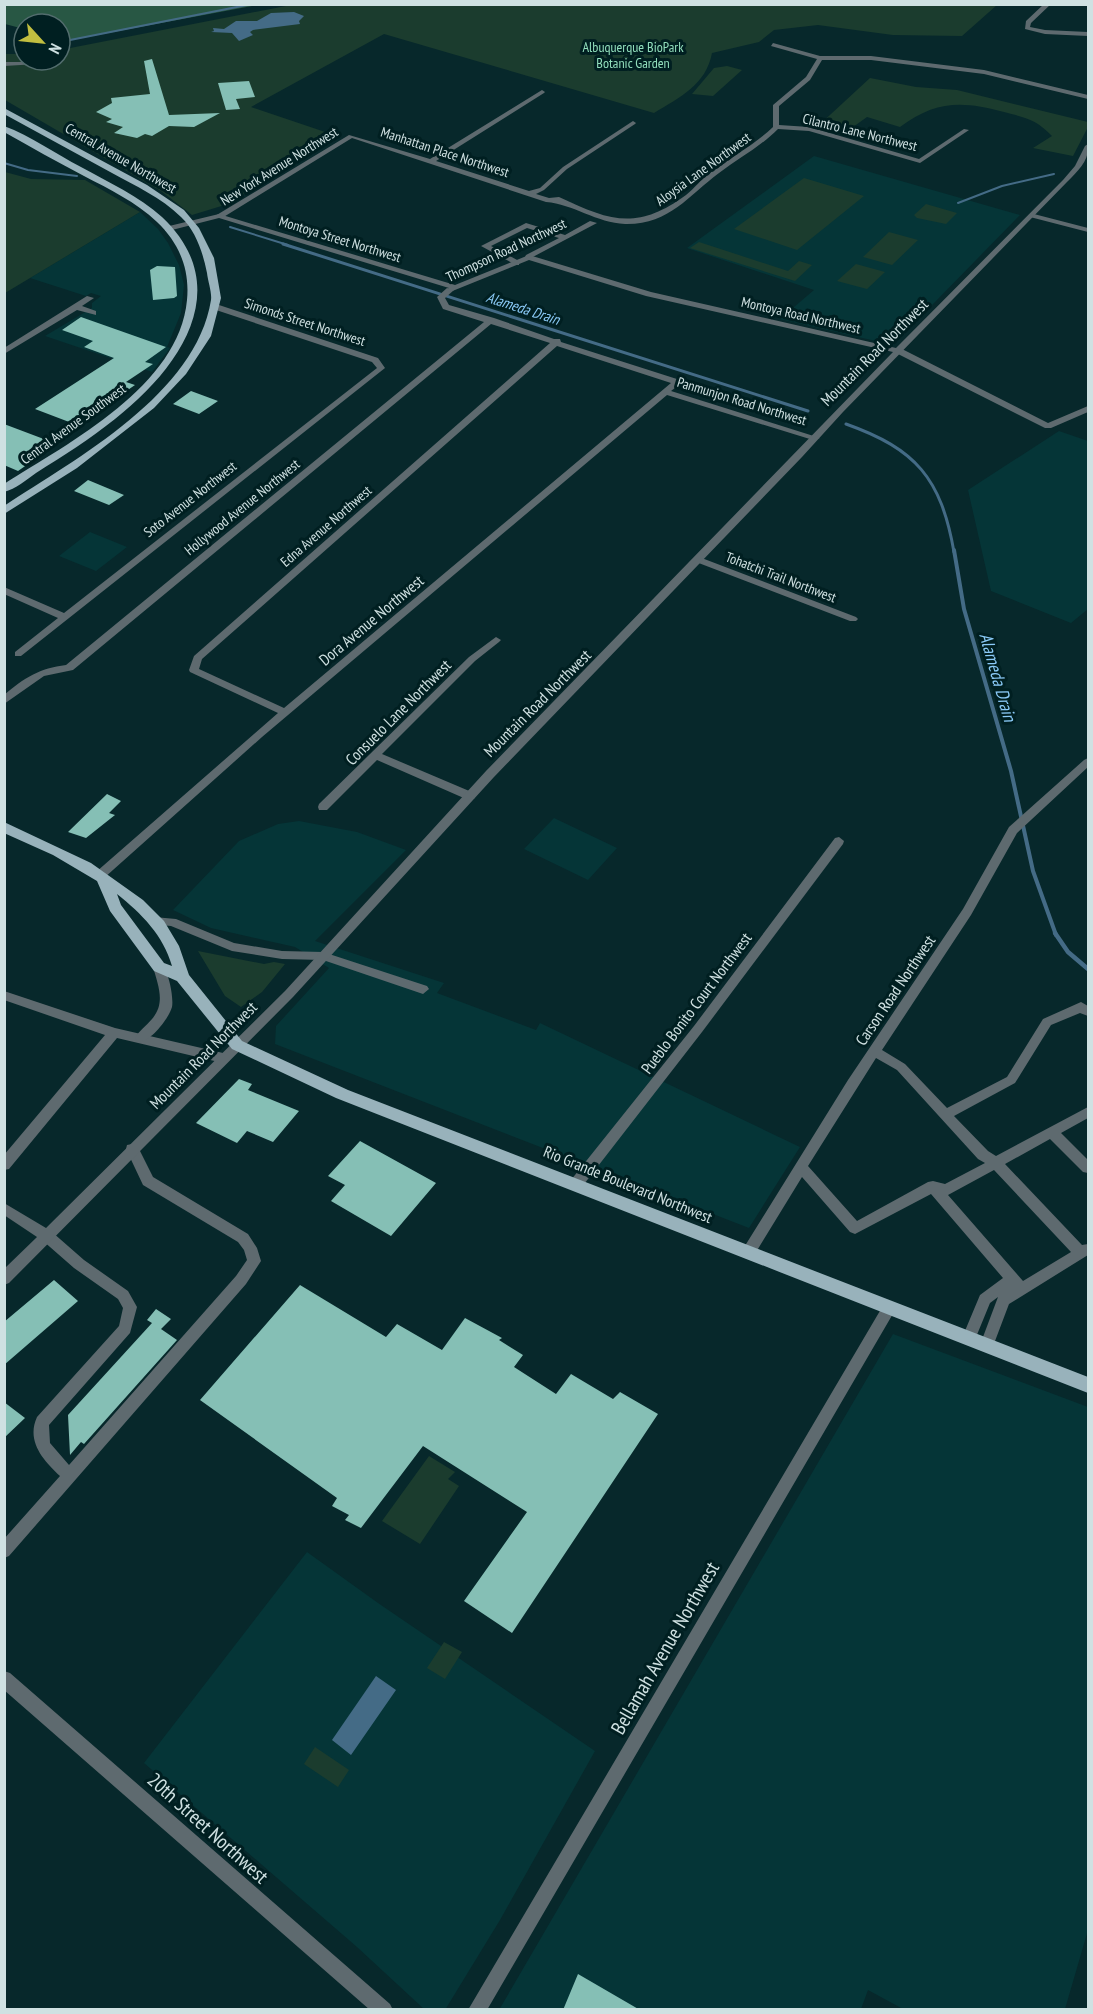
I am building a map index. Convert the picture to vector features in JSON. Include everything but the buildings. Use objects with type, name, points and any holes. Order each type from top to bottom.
[{"type":"main road","name":"Central Avenue Northwest","points":[[4,110],[150,190],[175,207],[192,225],[214,272],[216,307],[201,346],[170,389],[139,417],[4,510]]},
{"type":"main road","name":"Central Avenue Southwest","points":[[4,128],[134,200],[170,231],[189,264],[194,294],[190,319],[175,350],[148,386],[118,412],[4,489]]},
{"type":"main road","name":"Rio Grande Boulevard Northwest","points":[[4,827],[102,878],[133,897],[154,921],[179,957],[182,977]]},
{"type":"main road","points":[[102,878],[115,907],[159,967]]},
{"type":"main road","name":"Rio Grande Boulevard Northwest","points":[[159,967],[182,977],[237,1045],[342,1094],[1089,1385]]},
{"type":"street","points":[[1048,4],[1028,22],[1027,28],[1045,32],[1089,34]]},
{"type":"street","points":[[773,45],[820,58],[871,58],[984,72],[1089,97]]},
{"type":"street","points":[[776,127],[776,105],[809,78],[818,68],[820,58]]},
{"type":"street","points":[[432,161],[542,92]]},
{"type":"street","points":[[531,193],[542,189],[565,168],[633,123]]},
{"type":"street","name":"Cilantro Lane Northwest","points":[[776,127],[808,129],[920,161],[966,130]]},
{"type":"street","name":"Aloysia Lane Northwest","points":[[531,193],[632,224],[653,220],[690,196],[708,177],[763,140],[776,127]]},
{"type":"street","name":"Manhattan Place Northwest","points":[[351,136],[531,193]]},
{"type":"street","name":"New York Avenue Northwest","points":[[170,231],[219,216],[351,136]]},
{"type":"street","name":"Mountain Road Northwest","points":[[4,1279],[237,1045],[323,956],[470,796],[816,438],[840,410],[1033,215],[1078,167],[1089,146]]},
{"type":"street","name":"Aloysia Lane Northwest","points":[[542,189],[555,196],[556,199]]},
{"type":"street","points":[[1033,215],[1089,230]]},
{"type":"street","name":"Montoya Street Northwest","points":[[219,216],[452,289]]},
{"type":"street","name":"Thompson Road Northwest","points":[[447,307],[441,297],[452,289],[516,263],[593,224]]},
{"type":"street","points":[[516,263],[485,246],[526,225],[566,238]]},
{"type":"street","name":"Montoya Road Northwest","points":[[529,257],[649,294],[899,351],[1048,426],[1089,409]]},
{"type":"street","points":[[4,352],[90,298]]},
{"type":"street","points":[[76,307],[93,313]]},
{"type":"street","name":"Simonds Street Northwest","points":[[216,307],[375,360],[381,368]]},
{"type":"street","name":"Panmunjon Road Northwest","points":[[447,307],[677,382],[666,392]]},
{"type":"street","name":"Hollywood Avenue Northwest","points":[[4,701],[37,674],[47,669],[69,668],[490,320]]},
{"type":"street","name":"Edna Avenue Northwest","points":[[285,712],[194,669],[197,658],[557,341]]},
{"type":"street","name":"Soto Avenue Northwest","points":[[18,654],[381,368]]},
{"type":"street","name":"Panmunjon Road Northwest","points":[[666,392],[816,438]]},
{"type":"street","name":"Dora Avenue Northwest","points":[[102,878],[285,712],[666,392]]},
{"type":"street","name":"Tohatchi Trail Northwest","points":[[699,560],[853,619]]},
{"type":"street","points":[[4,590],[64,617]]},
{"type":"street","name":"Consuelo Lane Northwest","points":[[323,807],[377,756],[472,659],[496,640]]},
{"type":"street","points":[[377,756],[470,796]]},
{"type":"street","name":"Carson Road Northwest","points":[[748,1253],[874,1051],[967,912],[1013,830],[1027,820],[1089,762]]},
{"type":"street","name":"Pueblo Bonito Court Northwest","points":[[576,1184],[698,1029],[839,841]]},
{"type":"street","points":[[154,921],[172,922],[232,947],[282,955],[323,956],[423,989]]},
{"type":"street","points":[[141,1038],[162,1018],[168,1001],[159,967]]},
{"type":"street","points":[[4,995],[114,1033],[223,1058]]},
{"type":"street","points":[[945,1115],[1011,1080],[1047,1022],[1080,1006],[1089,1012]]},
{"type":"street","points":[[4,1165],[114,1033]]},
{"type":"street","points":[[874,1051],[901,1067],[983,1155],[996,1163],[1085,1251],[985,1299],[969,1338]]},
{"type":"street","points":[[801,1167],[855,1228],[933,1186],[946,1190],[1089,1112]]},
{"type":"street","points":[[1052,1133],[1089,1168]]},
{"type":"street","points":[[4,1551],[241,1280],[254,1261],[250,1248],[243,1238],[148,1181],[132,1149]]},
{"type":"street","points":[[933,1186],[1017,1284]]},
{"type":"street","points":[[4,1208],[47,1236],[79,1264],[123,1294],[130,1307],[125,1329],[42,1422],[39,1433],[42,1446],[70,1476]]},
{"type":"street","points":[[987,1345],[1004,1300],[1017,1284]]},
{"type":"street","name":"Bellamah Avenue Northwest","points":[[477,2010],[889,1308]]},
{"type":"street","name":"20th Street Northwest","points":[[4,1678],[384,2010]]},
{"type":"shaded area","points":[[5,4],[258,4],[72,40],[72,12],[12,12],[12,26],[5,24]]},
{"type":"shaded area","points":[[814,156],[1020,215],[893,345],[780,319],[814,290],[687,248]]},
{"type":"shaded area","points":[[140,212],[158,229],[168,243],[179,265],[184,285],[181,313],[167,347],[170,348],[152,372],[45,336],[92,308],[92,303],[101,296],[91,293],[86,296],[30,278]]},
{"type":"shaded area","points":[[1059,431],[1088,441],[1088,609],[1071,623],[991,591],[968,490]]},
{"type":"shaded area","points":[[90,532],[127,547],[96,571],[59,556]]},
{"type":"shaded area","points":[[554,818],[617,848],[588,880],[524,849]]},
{"type":"shaded area","points":[[299,821],[357,832],[406,850],[315,941],[444,983],[437,993],[536,1030],[540,1023],[800,1147],[749,1228],[275,1044],[276,1026],[329,968],[295,947],[211,928],[173,910],[239,841],[278,824]]},
{"type":"shaded area","points":[[893,1334],[1088,1407],[1088,1930],[1065,2009],[903,2009],[868,1990],[861,2009],[499,2010]]},
{"type":"shaded area","points":[[307,1552],[595,1751],[500,1920],[445,2010],[424,2009],[357,1947],[144,1763]]},
{"type":"green space","name":"Albuquerque BioPark Botanic Garden","points":[[291,5],[997,5],[962,36],[893,35],[818,25],[774,30],[759,42],[712,53],[709,64],[698,82],[654,113],[384,34],[251,107],[337,136],[228,204],[192,215],[161,191],[5,100],[5,54],[12,54],[12,72],[72,72],[72,48]]},
{"type":"green space","points":[[727,66],[742,70],[713,96],[692,94],[714,68]]},
{"type":"green space","points":[[870,78],[916,87],[957,90],[1088,122],[1088,127],[1073,156],[1033,148],[1052,136],[1036,123],[1019,116],[976,106],[938,107],[913,118],[900,127],[867,117],[846,132],[818,126]]},
{"type":"green space","points":[[5,172],[31,179],[85,180],[140,212],[5,293]]},
{"type":"green space","points":[[804,178],[864,196],[797,250],[734,229]]},
{"type":"green space","points":[[926,204],[957,213],[946,224],[917,218],[914,215]]},
{"type":"green space","points":[[889,232],[918,240],[892,265],[863,257]]},
{"type":"green space","points":[[699,242],[788,271],[799,261],[812,265],[795,281],[690,248]]},
{"type":"green space","points":[[856,264],[885,272],[867,289],[837,281]]},
{"type":"green space","points":[[198,951],[264,964],[274,962],[285,964],[262,992],[241,1007],[225,996]]},
{"type":"green space","points":[[429,1456],[455,1472],[448,1479],[459,1486],[420,1544],[382,1521]]},
{"type":"green space","points":[[444,1642],[462,1652],[445,1679],[427,1668]]},
{"type":"green space","points":[[315,1747],[349,1770],[338,1787],[304,1764]]},
{"type":"water","points":[[294,12],[304,16],[299,21],[300,24],[253,30],[250,32],[253,35],[239,41],[232,33],[211,32],[214,31],[213,28],[224,29],[236,21],[257,21],[271,13]]},
{"type":"water","points":[[376,1676],[396,1690],[351,1755],[332,1740]]},
{"type":"waterway","points":[[72,40],[252,4]]},
{"type":"waterway","name":"Alameda Drain","points":[[4,163],[28,170],[77,176]]},
{"type":"waterway","points":[[958,203],[1002,186],[1054,174]]},
{"type":"waterway","name":"Alameda Drain","points":[[230,227],[288,245]]},
{"type":"waterway","name":"Alameda Drain","points":[[283,244],[808,411]]},
{"type":"waterway","name":"Alameda Drain","points":[[846,424],[891,444],[908,456],[921,470],[933,486],[941,504],[954,552]]},
{"type":"waterway","name":"Alameda Drain","points":[[954,550],[964,609],[1011,771],[1033,871],[1056,934]]},
{"type":"waterway","name":"Alameda Drain","points":[[1056,934],[1068,952],[1088,969]]}]
